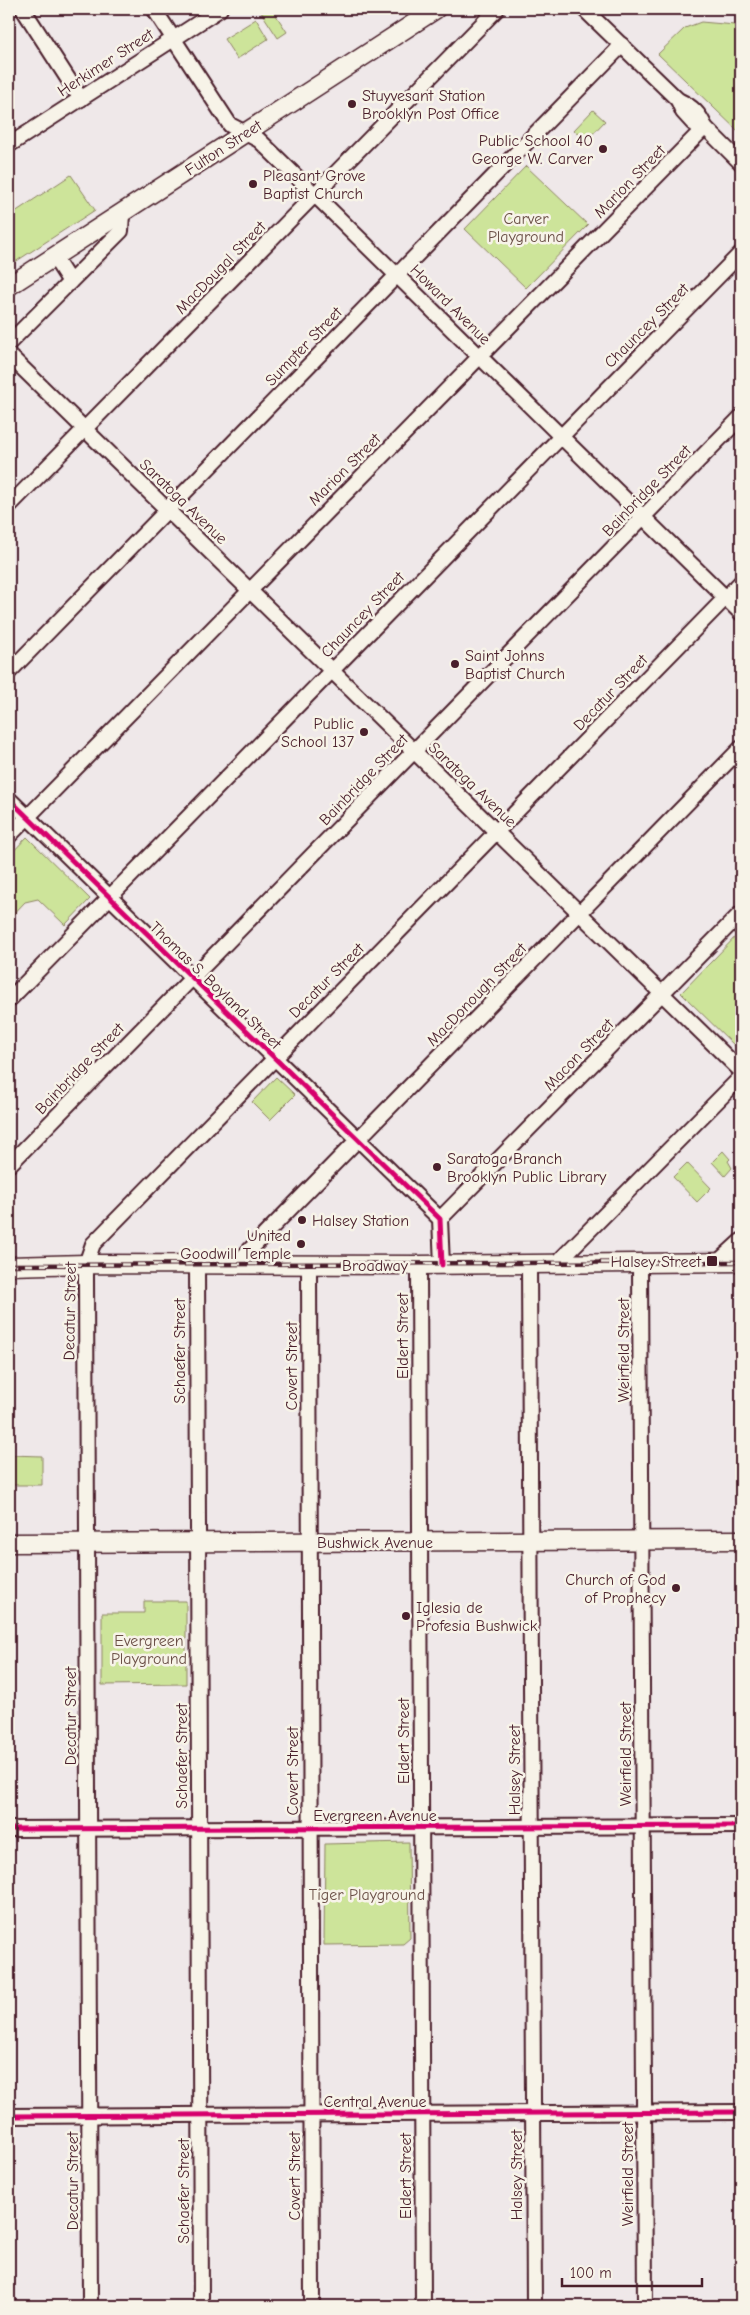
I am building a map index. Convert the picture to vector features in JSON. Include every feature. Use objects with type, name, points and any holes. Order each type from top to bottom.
[{"type":"main road","name":"Fulton Street","points":[[9,286],[436,9]]},
{"type":"main road","name":"Broadway","points":[[9,1266],[86,1264],[442,1265],[741,1262]]},
{"type":"main road","name":"Bushwick Avenue","points":[[9,1543],[741,1540]]},
{"type":"street","points":[[23,9],[81,99]]},
{"type":"street","name":"Howard Avenue","points":[[154,9],[230,125],[259,140],[741,613]]},
{"type":"street","name":"Herkimer Street","points":[[9,145],[220,9]]},
{"type":"street","name":"MacDougal Street","points":[[9,506],[497,9]]},
{"type":"street","points":[[584,9],[678,100],[691,106],[700,115],[705,127],[741,163]]},
{"type":"street","name":"Sumpter Street","points":[[9,672],[622,45]]},
{"type":"street","name":"Marion Street","points":[[9,836],[705,127]]},
{"type":"street","points":[[9,343],[121,231],[122,212]]},
{"type":"street","name":"Chauncey Street","points":[[9,1000],[741,253]]},
{"type":"street","points":[[54,257],[70,282]]},
{"type":"street","name":"Saratoga Avenue","points":[[9,354],[741,1071]]},
{"type":"street","name":"Bainbridge Street","points":[[9,1165],[741,417]]},
{"type":"street","name":"Decatur Street","points":[[90,2306],[86,1264],[92,1244],[741,582]]},
{"type":"street","name":"MacDonough Street","points":[[236,1264],[741,748]]},
{"type":"street","name":"Thomas S. Boyland Street","points":[[9,799],[440,1219]]},
{"type":"street","name":"Macon Street","points":[[440,1219],[741,913]]},
{"type":"street","points":[[557,1263],[741,1078]]},
{"type":"street","points":[[440,1219],[442,1265]]},
{"type":"street","points":[[718,1262],[741,1241]]},
{"type":"street","name":"Weirfield Street","points":[[640,1263],[645,2306]]},
{"type":"street","name":"Halsey Street","points":[[529,1264],[534,2306]]},
{"type":"street","name":"Schaefer Street","points":[[196,1265],[201,2306]]},
{"type":"street","name":"Covert Street","points":[[309,1265],[312,2306]]},
{"type":"street","name":"Eldert Street","points":[[419,1265],[423,2306]]},
{"type":"street","name":"Evergreen Avenue","points":[[9,1829],[741,1826]]},
{"type":"street","name":"Central Avenue","points":[[9,2116],[741,2112]]},
{"type":"green space","points":[[259,9],[272,9],[287,32],[278,38]]},
{"type":"green space","points":[[256,19],[268,39],[237,59],[224,39]]},
{"type":"green space","points":[[701,22],[735,25],[741,31],[741,134],[658,54],[685,28]]},
{"type":"green space","points":[[593,110],[605,121],[586,141],[574,130]]},
{"type":"green space","name":"Carver Playground","points":[[526,166],[588,225],[526,288],[465,229]]},
{"type":"green space","points":[[71,175],[95,210],[9,266],[9,216]]},
{"type":"green space","points":[[27,837],[90,899],[65,925],[38,899],[25,902],[9,919],[9,856]]},
{"type":"green space","points":[[741,931],[741,1052],[681,993]]},
{"type":"green space","points":[[276,1077],[295,1095],[270,1120],[252,1102]]},
{"type":"green space","points":[[723,1151],[730,1159],[728,1161],[732,1168],[725,1176],[712,1162]]},
{"type":"green space","points":[[687,1163],[711,1188],[697,1202],[673,1177]]},
{"type":"green space","points":[[9,1455],[42,1456],[42,1485],[9,1485]]},
{"type":"green space","name":"Evergreen Playground","points":[[144,1601],[186,1601],[186,1684],[102,1685],[102,1613],[144,1613]]},
{"type":"green space","name":"Tiger Playground","points":[[409,1842],[410,1938],[403,1944],[324,1945],[325,1844]]},
{"type":"railway","points":[[9,1265],[741,1262]]},
{"type":"cycle path","points":[[9,799],[440,1219],[442,1265]]},
{"type":"cycle path","points":[[9,1829],[741,1826]]},
{"type":"cycle path","points":[[9,2116],[741,2112]]},
{"type":"place","name":"Stuyvesant Station Brooklyn Post Office","points":[[352,104]]},
{"type":"place","name":"Public School 40 George W. Carver","points":[[603,149]]},
{"type":"place","name":"Pleasant Grove Baptist Church","points":[[253,184]]},
{"type":"place","name":"Saint Johns Baptist Church","points":[[455,664]]},
{"type":"place","name":"Public School 137","points":[[364,732]]},
{"type":"place","name":"Saratoga Branch Brooklyn Public Library","points":[[437,1167]]},
{"type":"place","name":"Halsey Station","points":[[302,1220]]},
{"type":"place","name":"United Goodwill Temple","points":[[301,1244]]},
{"type":"place","name":"Halsey Street","points":[[712,1261]]},
{"type":"place","name":"Church of God of Prophecy","points":[[676,1588]]},
{"type":"place","name":"Iglesia de Profesia Bushwick","points":[[406,1616]]}]
